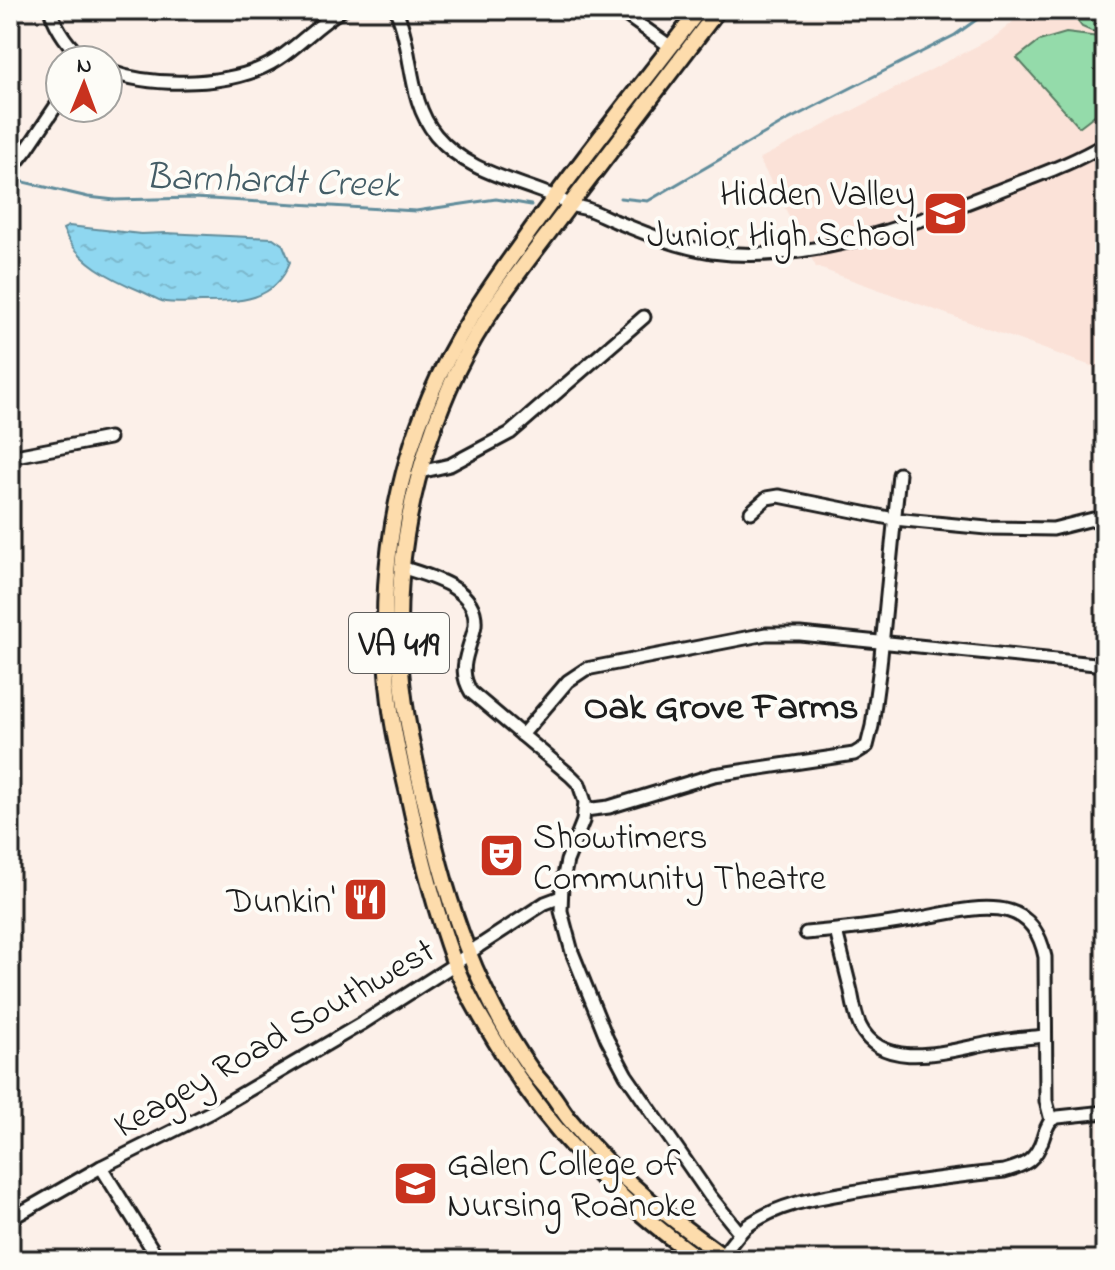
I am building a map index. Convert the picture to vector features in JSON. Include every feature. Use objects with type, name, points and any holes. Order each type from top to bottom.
[{"type":"main road","name":"VA 419","points":[[699,10],[554,196],[485,292],[445,362],[405,466],[389,543],[384,625],[396,743],[423,859],[439,920],[455,964],[480,1015],[520,1081],[558,1131],[634,1209],[700,1260]]},
{"type":"main road","name":"VA 419","points":[[718,10],[497,302],[472,343],[442,404],[411,506],[401,567],[399,625],[410,739],[446,889],[468,953],[493,1005],[532,1070],[587,1140],[638,1191],[725,1259]]},
{"type":"street","points":[[50,10],[69,44]]},
{"type":"street","points":[[124,75],[175,82],[229,77],[255,71],[278,59],[342,10]]},
{"type":"street","points":[[396,10],[406,39],[414,88],[425,120],[454,153],[488,173],[691,248],[737,254],[794,251],[869,237],[1057,168],[1105,144]]},
{"type":"street","points":[[619,10],[671,47]]},
{"type":"street","points":[[10,171],[44,124]]},
{"type":"street","points":[[420,472],[450,465],[510,433],[644,317]]},
{"type":"street","points":[[10,457],[109,438]]},
{"type":"street","points":[[585,810],[609,807],[714,775],[854,754],[867,746],[882,642],[899,474]]},
{"type":"street","points":[[751,512],[767,498],[779,496],[894,519],[987,528],[1035,530],[1105,516]]},
{"type":"street","points":[[401,567],[440,580],[458,591],[472,607],[475,625],[464,667],[466,683],[478,699],[579,784],[584,794],[585,810],[567,861],[561,897],[572,952],[613,1051],[637,1093],[740,1233]]},
{"type":"street","points":[[522,735],[576,674],[593,667],[766,634],[800,634],[1105,665]]},
{"type":"street","name":"Keagey Road Southwest","points":[[10,1219],[101,1167],[211,1112],[361,1024],[545,903],[561,897]]},
{"type":"street","points":[[806,933],[978,910],[999,909],[1019,915],[1034,929],[1045,957],[1046,1101],[1051,1120]]},
{"type":"street","points":[[836,931],[857,1018],[865,1034],[879,1047],[904,1054],[929,1055],[1045,1036]]},
{"type":"street","points":[[725,1259],[740,1233],[766,1216],[794,1204],[909,1182],[1004,1171],[1028,1162],[1037,1153],[1051,1120],[1105,1112]]},
{"type":"street","points":[[101,1167],[159,1260]]},
{"type":"shaded area","name":"Hidden Valley Junior High School","points":[[1027,10],[1105,10],[1105,371],[816,267],[759,159],[996,36]]},
{"type":"green space","points":[[1069,10],[1105,10],[1105,37],[1082,27]]},
{"type":"green space","points":[[1066,33],[1099,37],[1105,41],[1105,107],[1079,127],[1017,58],[1039,41]]},
{"type":"water","points":[[69,226],[141,234],[273,238],[283,245],[290,262],[275,285],[254,297],[229,301],[165,302],[96,268],[69,241],[63,229]]},
{"type":"waterway","name":"Barnhardt Creek","points":[[620,198],[648,201],[786,121],[955,35],[990,10]]},
{"type":"waterway","name":"Barnhardt Creek","points":[[11,179],[88,197],[115,200],[194,198],[416,211],[496,199],[531,205]]},
{"type":"place","name":"Hidden Valley Junior High School","points":[[946,213]]},
{"type":"place","name":"Showtimers Community Theatre","points":[[502,856]]},
{"type":"place","name":"Dunkin'","points":[[366,899]]},
{"type":"place","name":"Galen College of Nursing Roanoke","points":[[416,1183]]},
{"type":"district","name":"Oak Grove Farms","points":[[721,705]]}]
